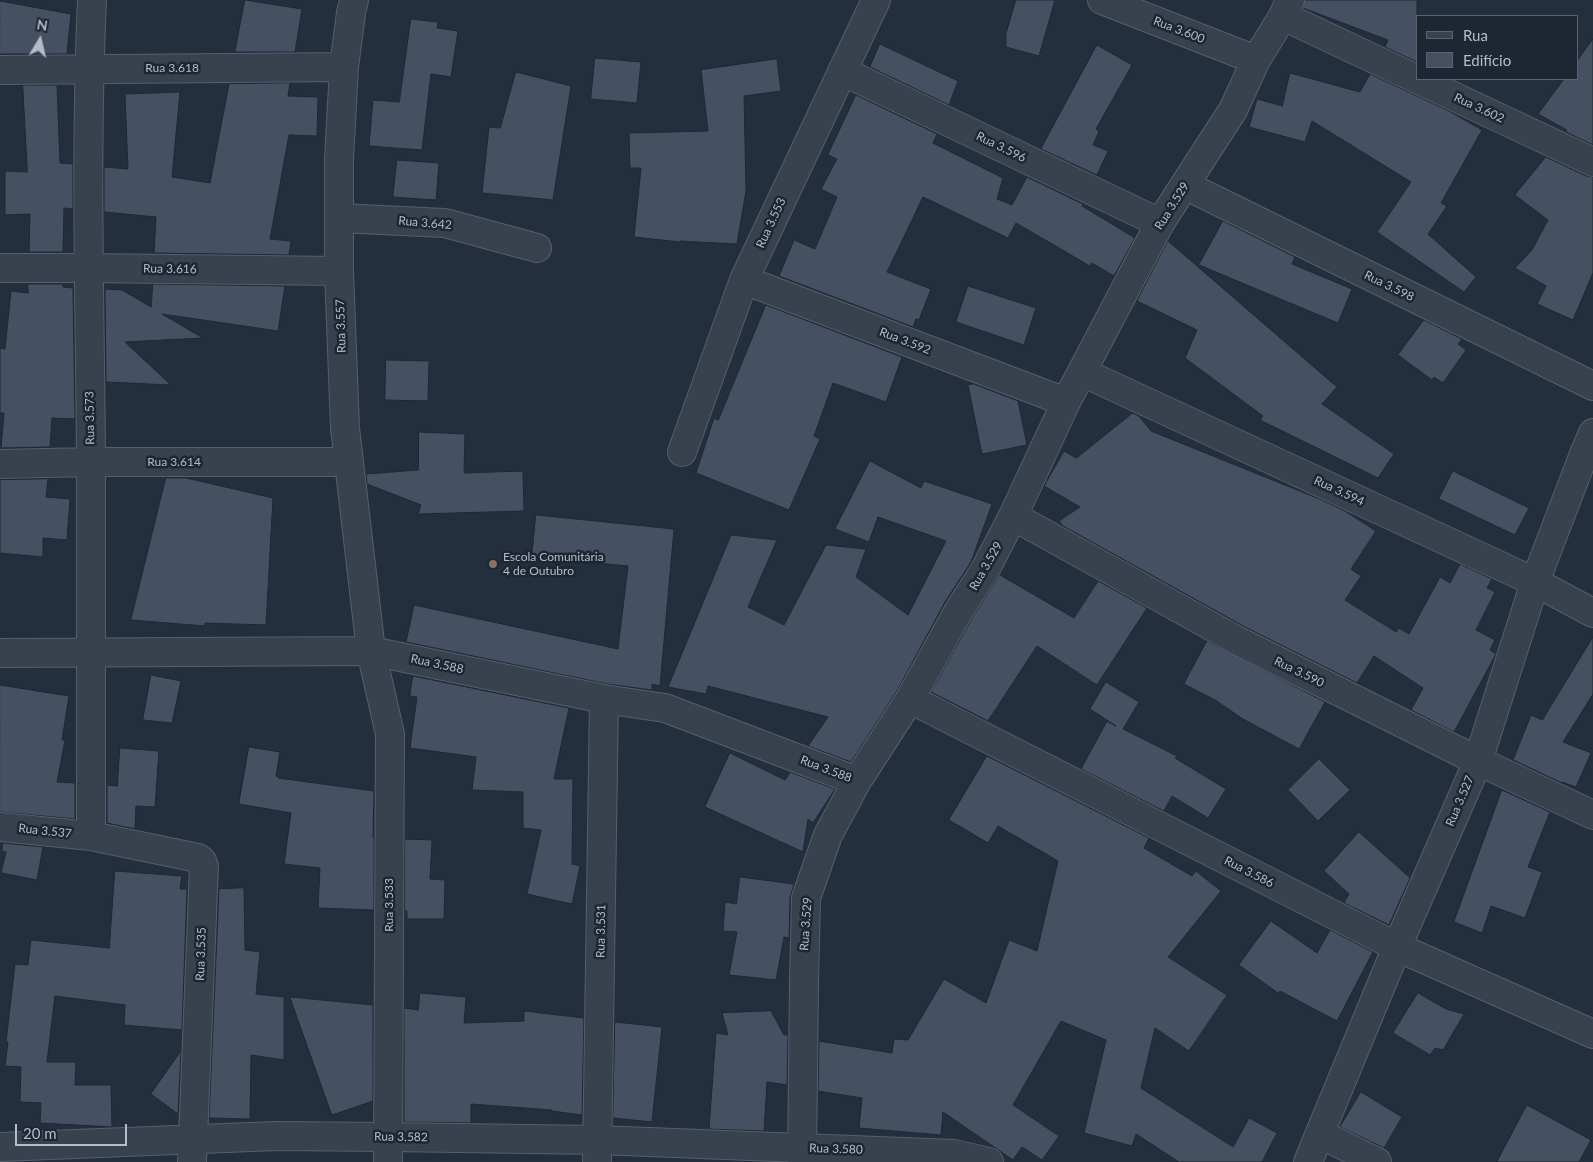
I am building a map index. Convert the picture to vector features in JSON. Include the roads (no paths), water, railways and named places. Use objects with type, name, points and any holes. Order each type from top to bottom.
[{"type":"street","name":"Rua 3.573","points":[[91,836],[91,462],[88,268],[89,68],[92,0]]},
{"type":"street","name":"Rua 3.557","points":[[354,0],[350,12],[344,67],[339,160],[339,271],[345,428],[371,651]]},
{"type":"street","name":"Rua 3.553","points":[[682,452],[744,280],[876,0]]},
{"type":"street","name":"Rua 3.600","points":[[1102,0],[1256,60]]},
{"type":"street","name":"Rua 3.529","points":[[802,1155],[806,898],[828,835],[857,781],[910,699],[959,610],[985,570],[1013,516],[1066,402],[1160,223],[1232,110],[1256,60],[1286,8]]},
{"type":"street","name":"Rua 3.602","points":[[1286,8],[1416,73]]},
{"type":"street","name":"Rua 3.618","points":[[0,70],[344,67]]},
{"type":"street","name":"Rua 3.596","points":[[842,71],[1160,223]]},
{"type":"street","name":"Rua 3.602","points":[[1430,80],[1593,162]]},
{"type":"street","name":"Rua 3.598","points":[[1185,185],[1593,386]]},
{"type":"street","name":"Rua 3.642","points":[[339,218],[445,223],[537,248]]},
{"type":"street","name":"Rua 3.616","points":[[0,268],[339,271]]},
{"type":"street","name":"Rua 3.592","points":[[744,280],[1066,402]]},
{"type":"street","name":"Rua 3.594","points":[[1082,372],[1535,582],[1593,613]]},
{"type":"street","name":"Rua 3.527","points":[[1308,1162],[1397,948],[1478,761],[1535,582],[1593,433]]},
{"type":"street","name":"Rua 3.614","points":[[0,464],[349,462]]},
{"type":"street","name":"Rua 3.590","points":[[1013,516],[1238,641],[1478,761],[1593,815]]},
{"type":"street","name":"Rua 3.588","points":[[0,653],[371,651],[604,699],[665,708],[857,781]]},
{"type":"street","name":"Rua 3.533","points":[[371,651],[390,734],[388,1149]]},
{"type":"street","name":"Rua 3.531","points":[[598,1151],[604,699]]},
{"type":"street","name":"Rua 3.586","points":[[910,699],[1397,948],[1593,1034]]},
{"type":"street","name":"Rua 3.537","points":[[0,827],[91,836]]},
{"type":"street","name":"Rua 3.535","points":[[91,836],[198,858],[204,866],[192,1151]]},
{"type":"street","points":[[1320,1134],[1377,1162]]},
{"type":"street","name":"Rua 3.582","points":[[0,1147],[192,1151],[276,1136],[388,1149],[802,1155]]},
{"type":"street","name":"Rua 3.580","points":[[802,1155],[954,1154],[989,1162]]},
{"type":"place","name":"Escola Comunitária 4 de Outubro","points":[[493,564]]}]
